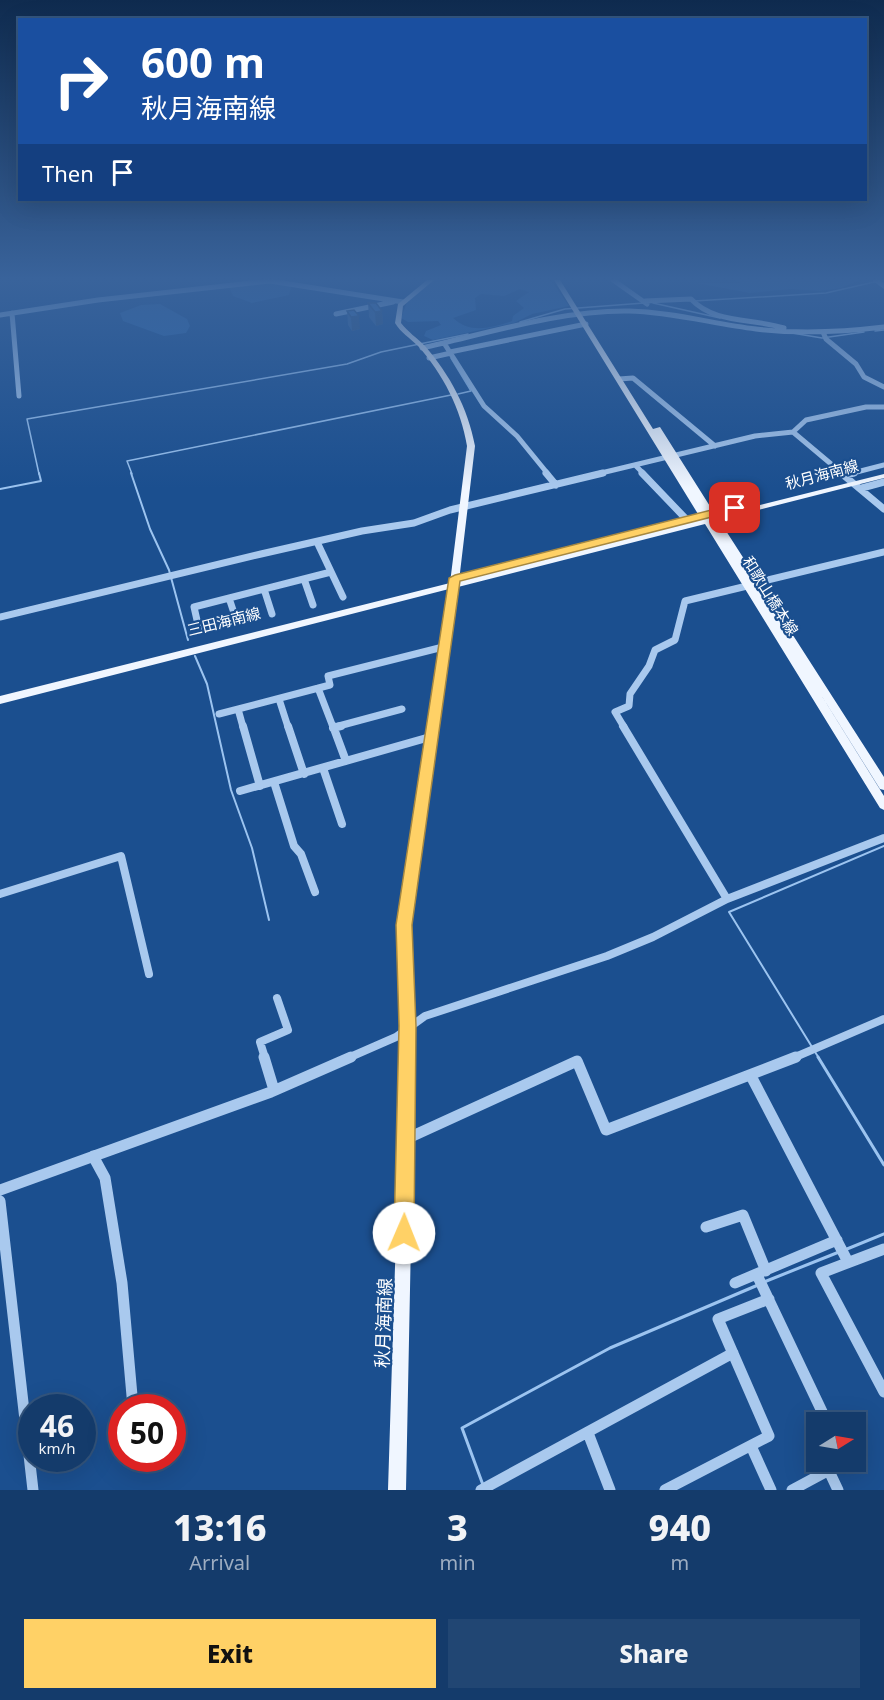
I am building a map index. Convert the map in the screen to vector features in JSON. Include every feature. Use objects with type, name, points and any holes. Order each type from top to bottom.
[{"type":"main road","name":"秋月海南線","points":[[397,1490],[406,1140],[407,1026],[404,925],[454,581],[471,446],[470,430],[458,399],[422,350]]},
{"type":"main road","name":"和歌山橋本線","points":[[604,350],[710,518],[884,805]]},
{"type":"main road","name":"秋月海南線","points":[[854,481],[884,470]]},
{"type":"main road","name":"秋月海南線","points":[[454,581],[854,481],[884,476]]},
{"type":"main road","name":"秋月海南線","points":[[454,581],[687,520],[710,518]]},
{"type":"main road","name":"三田海南線","points":[[0,693],[454,581]]},
{"type":"main road","name":"三田海南線","points":[[0,700],[454,581]]},
{"type":"main road","name":"和歌山橋本線","points":[[751,585],[884,786]]},
{"type":"street","points":[[15,350],[19,396]]},
{"type":"street","points":[[426,350],[451,353],[465,350]]},
{"type":"street","points":[[449,350],[472,390],[517,436],[556,485]]},
{"type":"street","points":[[839,350],[856,364],[864,376],[884,387]]},
{"type":"street","points":[[622,379],[633,378],[715,446]]},
{"type":"street","points":[[0,617],[203,566],[427,520],[464,508],[755,436],[794,432],[806,420],[866,407],[884,407]]},
{"type":"street","points":[[794,432],[884,509]]},
{"type":"street","points":[[635,465],[687,520]]},
{"type":"street","points":[[854,481],[884,465]]},
{"type":"street","points":[[854,481],[884,482]]},
{"type":"street","points":[[316,542],[344,597]]},
{"type":"street","points":[[727,899],[615,712],[629,706],[630,694],[649,666],[655,650],[675,640],[682,605],[686,601],[884,552]]},
{"type":"street","points":[[199,629],[194,606],[331,572]]},
{"type":"street","points":[[304,579],[313,605]]},
{"type":"street","points":[[264,589],[272,614]]},
{"type":"street","points":[[229,598],[237,621]]},
{"type":"street","points":[[219,714],[330,685],[328,676],[443,647]]},
{"type":"street","points":[[318,688],[346,761]]},
{"type":"street","points":[[279,699],[304,774]]},
{"type":"street","points":[[333,728],[402,709]]},
{"type":"street","points":[[238,710],[260,786]]},
{"type":"street","points":[[240,791],[430,737]]},
{"type":"street","points":[[323,768],[342,824]]},
{"type":"street","points":[[274,782],[294,846],[301,854],[315,892]]},
{"type":"street","points":[[0,1190],[274,1090],[396,1036],[407,1026],[455,1004],[607,956],[653,937],[727,899],[884,838]]},
{"type":"street","points":[[0,894],[121,856],[149,974]]},
{"type":"street","points":[[274,1090],[260,1042],[288,1030],[277,998]]},
{"type":"street","points":[[406,1140],[577,1061],[606,1130],[751,1076],[884,1019]]},
{"type":"street","points":[[751,1076],[848,1262]]},
{"type":"street","points":[[93,1156],[105,1178],[120,1272],[132,1394]]},
{"type":"street","points":[[0,1201],[33,1490]]},
{"type":"street","points":[[706,1227],[743,1215],[769,1299],[822,1412]]},
{"type":"street","points":[[735,1283],[837,1240]]},
{"type":"street","points":[[884,1249],[821,1273],[884,1392]]},
{"type":"street","points":[[666,1490],[770,1436],[718,1319],[769,1299]]},
{"type":"street","points":[[481,1490],[733,1353]]},
{"type":"street","points":[[588,1433],[610,1490]]},
{"type":"street","points":[[751,1446],[771,1490]]},
{"type":"street","points":[[792,1490],[827,1472]]},
{"type":"street","points":[[829,1472],[838,1490]]},
{"type":"waterway","points":[[39,474],[27,419],[347,364],[393,350]]},
{"type":"waterway","points":[[451,358],[471,391],[458,394]]},
{"type":"waterway","points":[[132,474],[127,461],[451,395]]},
{"type":"waterway","points":[[0,489],[41,481],[39,473]]},
{"type":"waterway","points":[[131,473],[150,529],[169,570],[188,640]]},
{"type":"waterway","points":[[195,656],[207,684],[231,790],[252,848],[269,920]]},
{"type":"waterway","points":[[812,1047],[729,912],[884,846]]},
{"type":"waterway","points":[[815,1052],[819,1058]]},
{"type":"waterway","points":[[818,1057],[884,1165]]},
{"type":"waterway","points":[[847,1249],[884,1234]]},
{"type":"waterway","points":[[764,1282],[839,1252]]},
{"type":"waterway","points":[[483,1485],[462,1428],[610,1348],[758,1285]]},
{"type":"route","points":[[404,1233],[407,1026],[403,952],[404,925],[443,647],[455,578],[735,508]]}]
